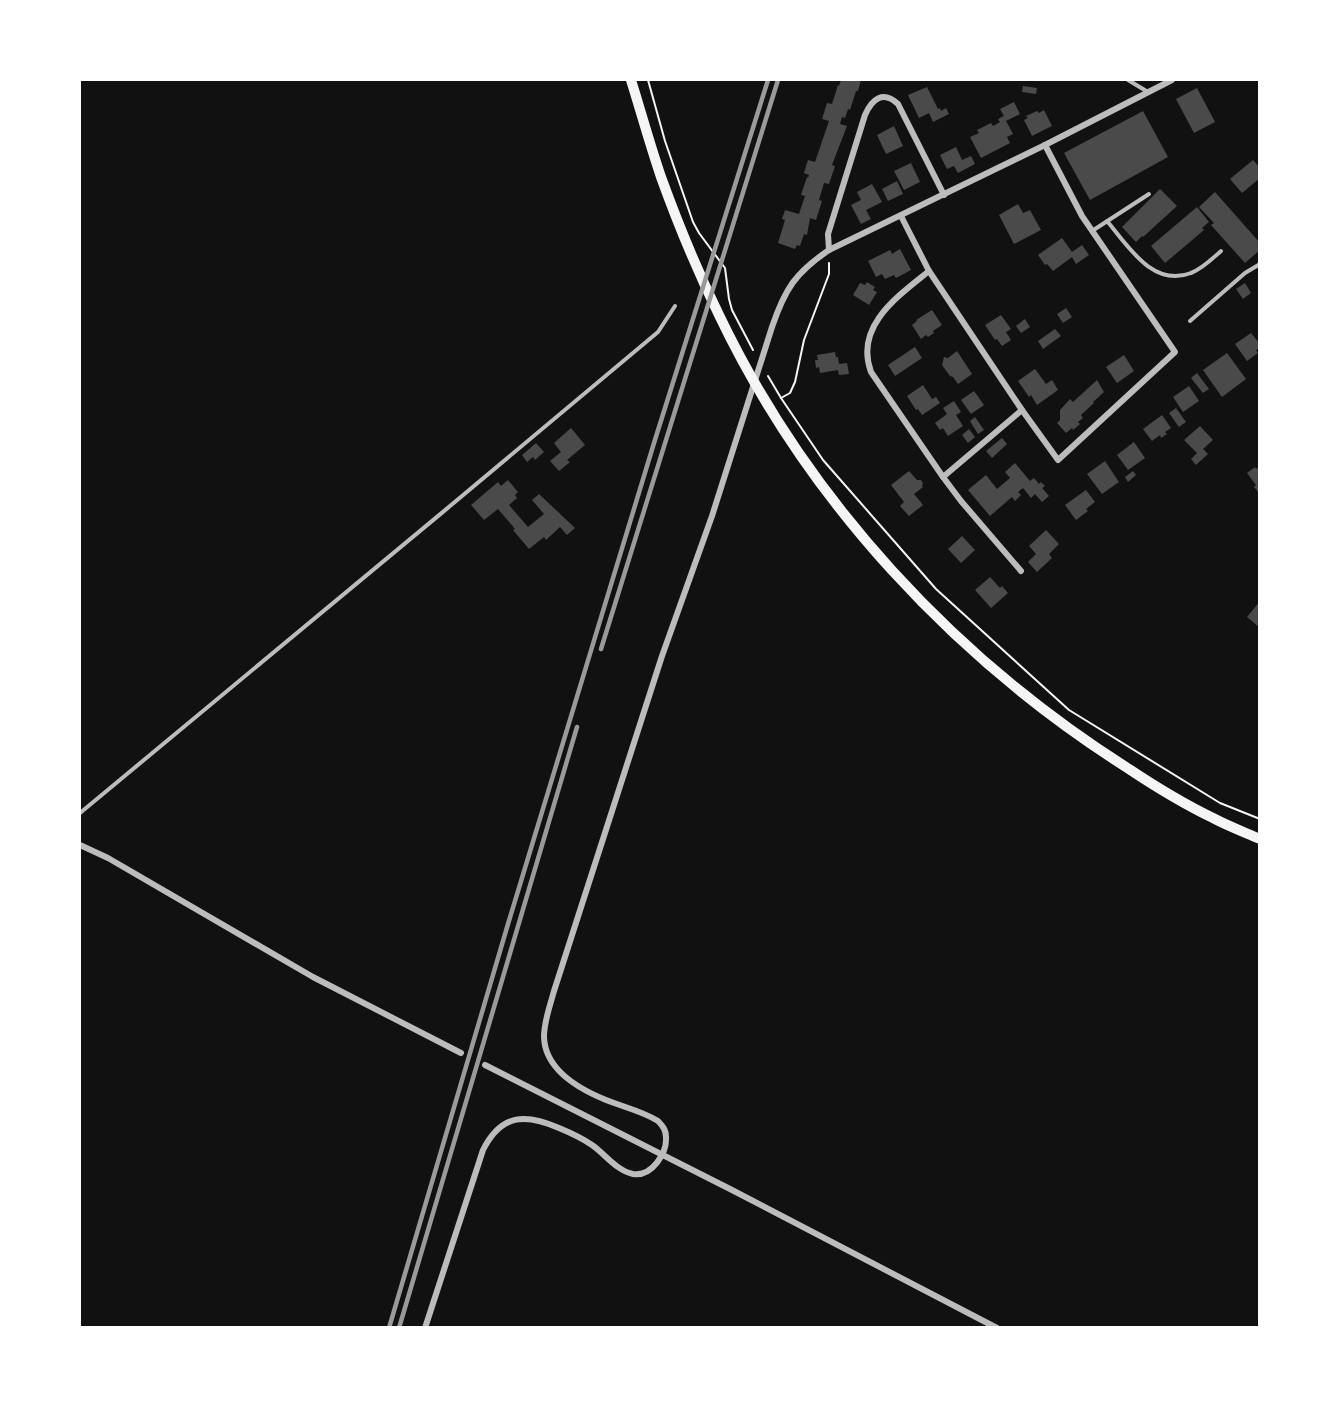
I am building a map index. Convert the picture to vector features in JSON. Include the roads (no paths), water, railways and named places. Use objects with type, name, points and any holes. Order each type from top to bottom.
[{"type":"main road","points":[[631,80],[660,175],[719,316],[745,365],[785,431],[822,485],[868,543],[954,634],[1041,709],[1100,751],[1156,786],[1212,818],[1260,840]]},
{"type":"street","points":[[425,1328],[483,1150],[499,1127],[519,1119],[542,1121],[587,1141],[619,1167],[634,1174],[640,1174],[652,1168],[665,1144],[665,1130],[653,1118],[594,1095],[564,1076],[548,1055],[544,1037],[545,1028],[557,980],[640,723],[712,516],[781,302],[787,290],[804,269],[829,249],[944,195],[1172,80]]},
{"type":"street","points":[[829,249],[828,234],[865,115],[870,105],[878,98],[887,97],[898,104],[944,195]]},
{"type":"street","points":[[901,216],[929,271],[1058,460],[1175,352],[1082,216],[1045,145]]},
{"type":"street","points":[[929,271],[894,299],[879,316],[866,350],[867,362],[871,372],[943,477],[1021,571]]},
{"type":"street","points":[[943,477],[1022,410]]},
{"type":"street","points":[[80,845],[108,858],[313,977],[461,1053]]},
{"type":"street","points":[[485,1065],[997,1328]]},
{"type":"lane","points":[[1128,80],[1148,92]]},
{"type":"lane","points":[[1092,231],[1149,194]]},
{"type":"lane","points":[[1107,221],[1150,270],[1166,276],[1179,277],[1193,273],[1221,252]]},
{"type":"lane","points":[[1190,321],[1245,273],[1260,264]]},
{"type":"lane","points":[[80,813],[409,542],[658,332],[675,306]]},
{"type":"railway","points":[[389,1328],[508,924],[654,443],[768,80]]},
{"type":"railway","points":[[601,649],[778,80]]},
{"type":"railway","points":[[399,1328],[577,727]]}]
